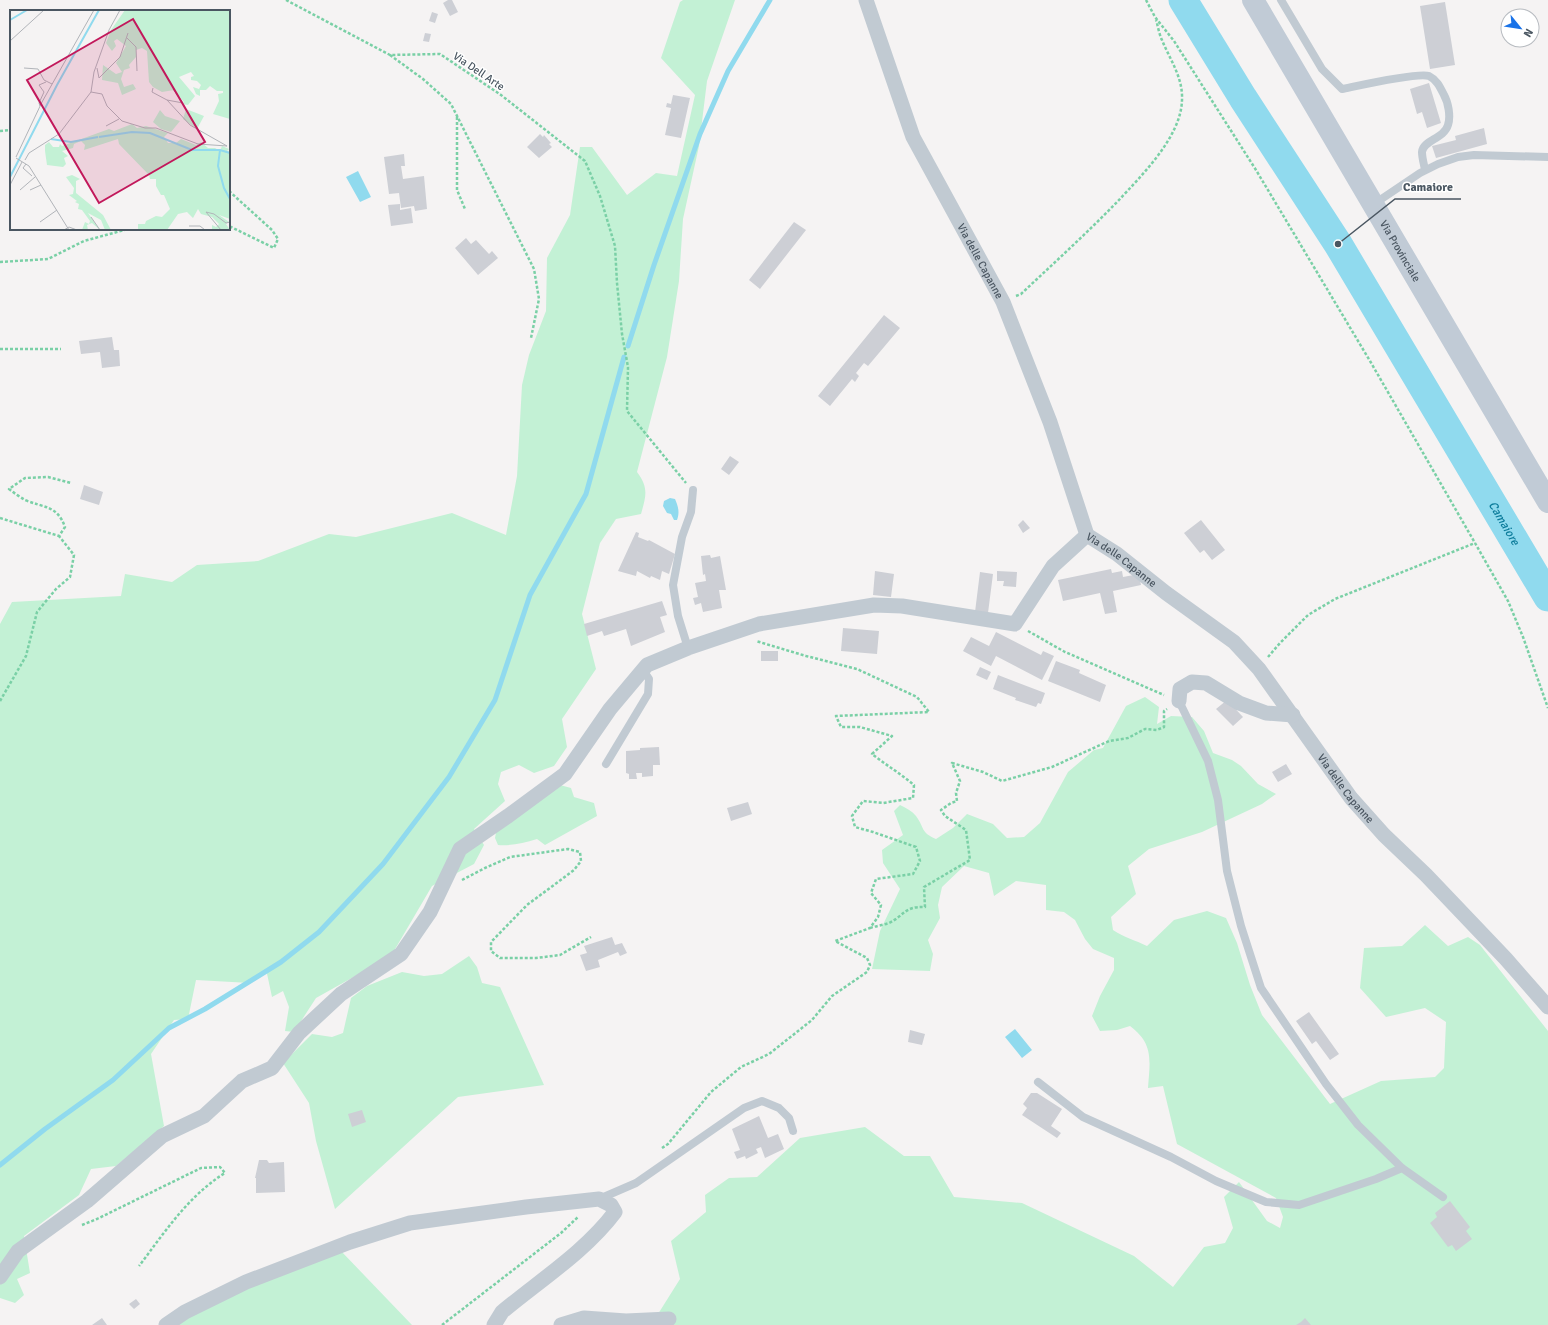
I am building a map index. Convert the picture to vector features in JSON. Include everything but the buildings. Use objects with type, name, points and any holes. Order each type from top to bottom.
[{"type":"main road","name":"Via Provinciale","points":[[1254,0],[1548,502]]},
{"type":"street","name":"Via delle Capanne","points":[[866,0],[913,137],[1003,302],[1050,422],[1087,534],[1117,554],[1166,593],[1234,642],[1259,668],[1351,798],[1379,829],[1426,875],[1496,948],[1548,1007]]},
{"type":"street","points":[[0,1277],[18,1251],[87,1201],[162,1136],[204,1116],[242,1081],[272,1068],[299,1033],[341,994],[401,954],[430,912],[460,849],[565,774],[610,709],[647,665],[688,648],[744,629],[773,622],[874,605],[902,606],[1015,624],[1053,566],[1087,534]]},
{"type":"street","points":[[1179,701],[1180,689],[1192,682],[1206,683],[1238,703],[1266,713],[1293,716]]},
{"type":"street","points":[[166,1325],[185,1312],[246,1282],[350,1242],[410,1223],[526,1207],[599,1199],[611,1205],[615,1212],[605,1225],[583,1247],[502,1312],[494,1325]]},
{"type":"street","points":[[561,1325],[584,1318],[626,1321],[669,1319]]},
{"type":"lane","points":[[1281,0],[1322,69],[1342,89],[1412,76],[1428,76],[1436,80],[1446,99],[1449,112],[1448,124],[1438,138],[1426,144],[1422,151],[1425,170]]},
{"type":"lane","points":[[1374,204],[1425,170],[1458,157],[1548,157]]},
{"type":"lane","points":[[688,648],[678,616],[673,585],[682,537],[691,512],[693,490]]},
{"type":"lane","points":[[606,764],[648,694],[649,679],[642,670]]},
{"type":"lane","points":[[1179,701],[1208,761],[1218,800],[1227,871],[1241,926],[1261,988],[1326,1084],[1358,1125],[1402,1168],[1443,1197]]},
{"type":"lane","points":[[1038,1082],[1083,1118],[1171,1157],[1216,1180],[1266,1202],[1299,1205],[1376,1179],[1402,1168]]},
{"type":"lane","points":[[599,1199],[636,1183],[744,1108],[762,1102],[779,1108],[789,1118],[793,1131]]},
{"type":"path","name":"Via Dell Arte","points":[[286,0],[390,55],[440,54],[501,95],[585,161],[600,196],[615,246],[622,334],[628,367],[627,411],[693,490]]},
{"type":"path","points":[[1146,0],[1155,17],[1174,41],[1256,170],[1370,361],[1508,601],[1523,637],[1548,708]]},
{"type":"path","points":[[1003,302],[1021,294],[1091,229],[1152,164],[1168,141],[1177,123],[1182,100],[1179,74],[1161,39],[1155,17]]},
{"type":"path","points":[[390,55],[424,79],[451,104],[534,269],[539,299],[531,338]]},
{"type":"path","points":[[457,115],[457,190],[465,209]]},
{"type":"path","points":[[0,131],[10,130]]},
{"type":"path","points":[[230,192],[272,230],[278,239],[274,248],[230,226]]},
{"type":"path","points":[[0,262],[48,259],[84,241],[124,230]]},
{"type":"path","points":[[0,349],[61,348]]},
{"type":"path","points":[[60,536],[65,527],[61,517],[47,506],[25,500],[9,489],[25,478],[48,477],[71,483]]},
{"type":"path","points":[[0,518],[60,536],[74,555],[70,577],[56,589],[37,612],[26,656],[0,701]]},
{"type":"path","points":[[1259,668],[1280,643],[1308,615],[1335,599],[1475,543]]},
{"type":"path","points":[[1015,624],[1065,652],[1144,688],[1179,701]]},
{"type":"path","points":[[744,629],[748,638],[768,646],[857,669],[886,681],[917,697],[928,712],[836,716],[841,727],[860,727],[892,736],[872,754],[889,767],[902,774],[914,785],[913,798],[883,803],[863,801],[852,816],[854,827],[916,847],[920,861],[913,874],[876,879],[871,893],[881,905],[878,917],[870,928]]},
{"type":"path","points":[[661,1149],[668,1144],[712,1092],[741,1067],[769,1054],[812,1020],[832,996],[867,972],[870,965],[867,958],[835,941],[890,922],[916,907],[924,907],[924,887],[970,860],[966,830],[945,816],[941,810],[951,803],[958,801],[956,793],[960,781],[952,763],[983,772],[1002,781],[1052,767],[1109,741],[1128,738],[1145,729],[1157,730],[1164,727],[1164,711],[1179,701]]},
{"type":"path","points":[[441,889],[510,857],[568,849],[580,852],[581,861],[574,870],[527,905],[491,942],[491,951],[500,958],[560,956],[591,937]]},
{"type":"path","points":[[68,1215],[79,1226],[97,1219],[201,1168],[220,1166],[225,1173],[197,1193],[139,1266]]},
{"type":"path","points":[[442,1325],[561,1232],[599,1199]]},
{"type":"green space","points":[[683,0],[735,0],[707,81],[699,146],[683,219],[679,281],[667,357],[637,472],[645,488],[644,502],[641,514],[616,519],[600,543],[582,614],[596,669],[562,719],[567,747],[554,766],[534,773],[519,765],[501,772],[498,784],[505,801],[474,829],[484,845],[474,864],[432,886],[391,956],[316,998],[294,1032],[285,1031],[289,1007],[283,991],[272,997],[266,969],[250,983],[196,980],[188,1019],[174,1020],[151,1054],[164,1126],[116,1166],[91,1169],[79,1195],[24,1236],[30,1273],[17,1279],[24,1295],[15,1303],[0,1298],[0,624],[12,602],[121,596],[125,574],[172,582],[197,565],[258,561],[329,534],[356,537],[452,513],[506,535],[517,476],[522,385],[529,355],[546,311],[547,258],[570,215],[580,147],[592,147],[627,195],[656,173],[677,176],[695,95],[661,58],[680,2]]},
{"type":"green space","points":[[1145,697],[1159,707],[1157,724],[1171,716],[1192,717],[1204,731],[1213,753],[1232,760],[1241,766],[1258,784],[1276,794],[1262,804],[1202,832],[1149,849],[1128,866],[1136,894],[1111,917],[1113,930],[1147,946],[1174,920],[1207,911],[1226,918],[1237,943],[1250,985],[1262,1015],[1330,1104],[1381,1081],[1435,1077],[1444,1068],[1446,1022],[1425,1008],[1386,1017],[1360,988],[1364,948],[1402,946],[1425,925],[1448,946],[1468,937],[1480,945],[1548,1031],[1548,1325],[645,1325],[653,1322],[680,1279],[671,1241],[706,1212],[705,1195],[729,1178],[757,1177],[800,1138],[865,1127],[904,1156],[930,1156],[954,1197],[1022,1203],[1134,1256],[1173,1287],[1204,1247],[1225,1243],[1233,1228],[1224,1197],[1239,1182],[1267,1221],[1280,1228],[1283,1217],[1276,1198],[1177,1144],[1163,1086],[1148,1088],[1150,1061],[1147,1046],[1143,1039],[1130,1026],[1117,1030],[1100,1031],[1092,1016],[1100,996],[1114,970],[1114,958],[1093,949],[1085,939],[1075,920],[1064,912],[1046,910],[1046,885],[1016,881],[994,896],[989,873],[964,866],[942,887],[938,905],[940,918],[928,940],[933,954],[930,971],[872,969],[880,931],[900,889],[883,863],[882,850],[903,835],[894,811],[900,805],[914,814],[925,832],[936,839],[953,828],[967,814],[993,824],[1007,838],[1024,837],[1040,823],[1068,772],[1094,750],[1103,748],[1126,706]]},
{"type":"green space","points":[[560,785],[571,788],[574,797],[594,803],[597,816],[545,845],[537,839],[518,844],[498,845],[495,838],[499,817]]},
{"type":"green space","points":[[469,956],[477,967],[482,983],[500,987],[544,1085],[458,1097],[335,1209],[316,1141],[309,1103],[283,1063],[312,1034],[332,1037],[343,1033],[351,998],[367,986],[402,972],[424,976],[442,974]]},
{"type":"green space","points":[[341,1251],[412,1325],[175,1325],[221,1299]]},
{"type":"water","points":[[358,171],[371,197],[360,202],[346,177]]},
{"type":"water","points":[[670,498],[675,499],[677,504],[677,520],[674,520],[671,514],[667,513],[663,506],[664,501]]},
{"type":"water","points":[[1015,1029],[1032,1050],[1022,1058],[1005,1037]]},
{"type":"waterway","points":[[628,346],[654,265],[700,134],[728,71],[770,0]]},
{"type":"waterway","name":"Camaiore","points":[[1183,0],[1243,98],[1338,244],[1548,597]]},
{"type":"waterway","points":[[0,1165],[45,1129],[113,1080],[169,1028],[205,1009],[281,962],[319,932],[383,864],[449,777],[495,700],[530,595],[586,494],[624,357]]},
{"type":"place","name":"Camaiore","points":[[1338,244]]}]
